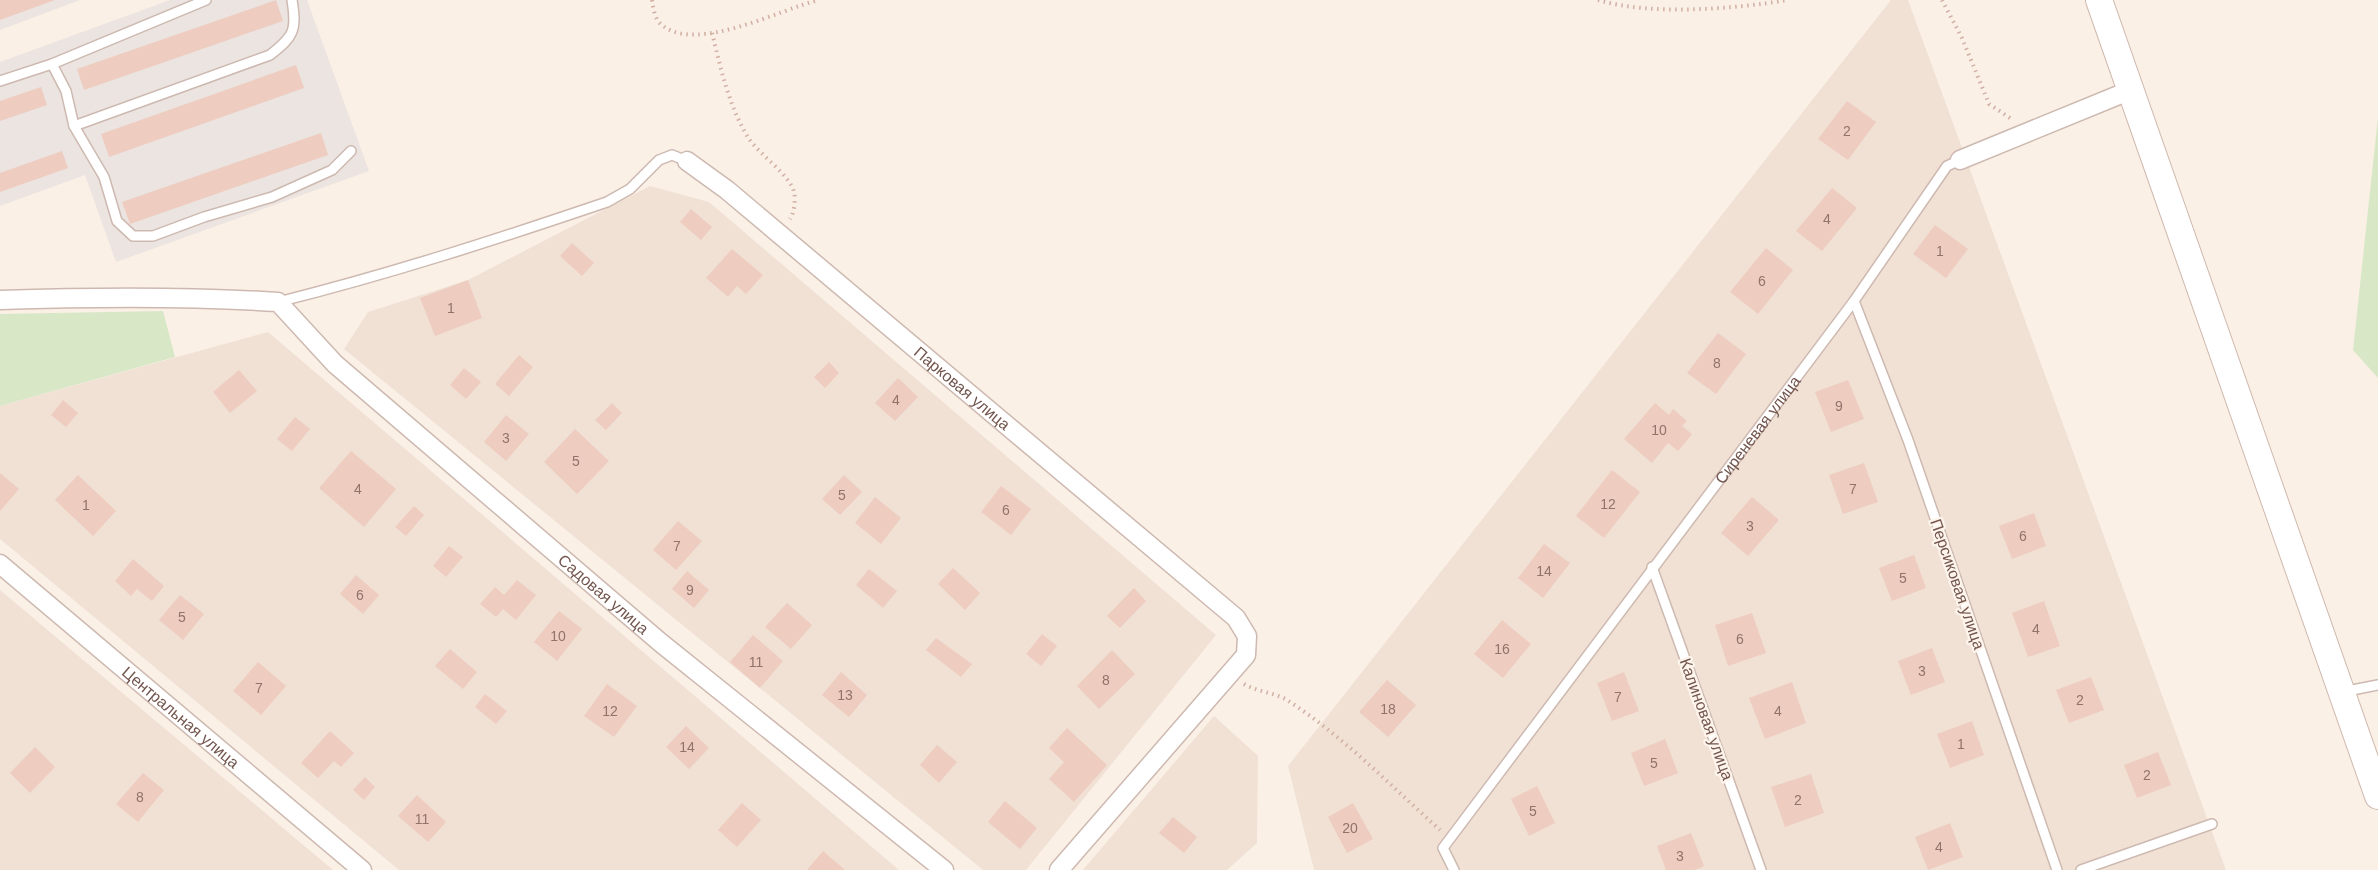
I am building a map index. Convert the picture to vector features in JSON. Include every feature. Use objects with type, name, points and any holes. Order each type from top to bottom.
[{"type":"main road","points":[[2099,0],[2378,796]]},
{"type":"street","name":"Сиреневая улица","points":[[1960,160],[2131,90]]},
{"type":"street","name":"Парковая улица","points":[[687,161],[727,190],[1236,618],[1247,636],[1246,655],[1227,676]]},
{"type":"street","points":[[0,300],[81,297],[221,298],[278,302]]},
{"type":"street","name":"Садовая улица","points":[[278,302],[335,364],[660,643],[944,870]]},
{"type":"street","name":"Центральная улица","points":[[0,564],[362,870]]},
{"type":"street","points":[[1059,870],[1227,676]]},
{"type":"lane","points":[[0,81],[52,64],[206,0]]},
{"type":"lane","points":[[74,126],[270,55],[289,40],[296,21],[292,0]]},
{"type":"lane","points":[[52,64],[66,91],[74,126],[104,177],[117,221],[133,236],[153,236],[204,217],[272,197],[332,170],[351,152]]},
{"type":"lane","points":[[278,302],[366,280],[443,257],[608,202],[630,189],[659,160],[672,155],[687,161]]},
{"type":"lane","name":"Сиреневая улица","points":[[1454,870],[1443,848],[1449,838],[1854,301],[1947,166],[1960,160]]},
{"type":"lane","name":"Персиковая улица","points":[[1854,301],[1908,440],[2057,870]]},
{"type":"lane","name":"Калиновая улица","points":[[1652,567],[1761,870]]},
{"type":"lane","points":[[2342,692],[2378,685]]},
{"type":"lane","points":[[2081,870],[2212,824]]},
{"type":"path","points":[[652,0],[653,10],[660,24],[674,32],[689,35],[712,33],[755,22],[819,0]]},
{"type":"path","points":[[1598,0],[1622,7],[1659,9],[1749,6],[1788,0]]},
{"type":"path","points":[[1942,0],[1962,38],[1989,104],[2017,122],[2025,134]]},
{"type":"path","points":[[712,33],[722,74],[739,120],[750,140],[787,180],[794,192],[793,216],[780,235]]},
{"type":"path","points":[[1227,676],[1254,690],[1272,693],[1288,700],[1322,724],[1449,838]]},
{"type":"shaded area","points":[[0,0],[80,0],[0,30]]},
{"type":"shaded area","points":[[170,0],[307,0],[369,171],[116,262],[85,175],[0,206],[0,62]]},
{"type":"shaded area","points":[[1891,0],[1908,0],[2226,870],[1314,870],[1288,766]]},
{"type":"shaded area","points":[[650,186],[709,202],[1216,635],[1026,870],[983,870],[344,349],[368,312],[468,280]]},
{"type":"shaded area","points":[[268,332],[899,870],[399,870],[0,539],[0,406]]},
{"type":"shaded area","points":[[0,590],[333,870],[0,870]]},
{"type":"shaded area","points":[[1214,716],[1258,756],[1257,843],[1227,870],[1083,870]]},
{"type":"green space","points":[[2378,117],[2378,378],[2353,350]]},
{"type":"green space","points":[[163,311],[175,357],[0,406],[0,314]]},
{"type":"building","points":[[0,0],[55,0],[0,20]]},
{"type":"building","points":[[276,0],[283,21],[84,90],[77,69]]},
{"type":"building","points":[[296,65],[304,88],[109,157],[101,134]]},
{"type":"building","points":[[41,87],[47,105],[0,121],[0,101]]},
{"type":"building","points":[[1847,101],[1876,122],[1848,160],[1818,139]]},
{"type":"building","points":[[321,133],[328,155],[130,224],[122,202]]},
{"type":"building","points":[[62,151],[68,168],[0,192],[0,173]]},
{"type":"building","points":[[1832,188],[1857,208],[1822,251],[1796,231]]},
{"type":"building","points":[[691,209],[712,227],[701,240],[680,222]]},
{"type":"building","points":[[1935,225],[1968,249],[1946,278],[1913,254]]},
{"type":"building","points":[[572,243],[594,263],[582,276],[560,256]]},
{"type":"building","points":[[1766,248],[1793,270],[1758,314],[1730,292]]},
{"type":"building","points":[[732,249],[763,275],[746,294],[737,286],[728,297],[706,278]]},
{"type":"building","points":[[468,280],[482,318],[435,336],[420,298]]},
{"type":"building","points":[[1718,333],[1746,354],[1716,394],[1687,373]]},
{"type":"building","points":[[519,355],[533,367],[509,396],[495,384]]},
{"type":"building","points":[[829,362],[839,373],[825,388],[814,377]]},
{"type":"building","points":[[464,368],[481,382],[466,399],[450,385]]},
{"type":"building","points":[[239,370],[257,391],[230,413],[213,392]]},
{"type":"building","points":[[898,378],[918,397],[895,421],[875,403]]},
{"type":"building","points":[[1848,380],[1864,419],[1831,432],[1815,392]]},
{"type":"building","points":[[63,400],[78,413],[66,427],[51,415]]},
{"type":"building","points":[[612,403],[622,413],[606,430],[595,420]]},
{"type":"building","points":[[1655,403],[1669,415],[1673,409],[1687,421],[1682,426],[1692,434],[1678,451],[1668,443],[1652,463],[1624,439]]},
{"type":"building","points":[[506,415],[529,434],[506,461],[484,442]]},
{"type":"building","points":[[295,417],[310,429],[292,451],[277,439]]},
{"type":"building","points":[[575,429],[609,461],[577,494],[544,462]]},
{"type":"building","points":[[351,451],[396,489],[364,527],[319,488]]},
{"type":"building","points":[[1864,463],[1878,502],[1843,514],[1829,475]]},
{"type":"building","points":[[1612,470],[1640,492],[1604,538],[1576,516]]},
{"type":"building","points":[[0,473],[19,489],[0,511]]},
{"type":"building","points":[[78,475],[116,511],[93,536],[55,500]]},
{"type":"building","points":[[844,475],[862,492],[840,515],[822,499]]},
{"type":"building","points":[[1001,486],[1031,509],[1011,535],[981,512]]},
{"type":"building","points":[[875,497],[901,518],[881,544],[855,523]]},
{"type":"building","points":[[1752,497],[1779,520],[1748,556],[1721,533]]},
{"type":"building","points":[[414,506],[424,515],[406,536],[395,527]]},
{"type":"building","points":[[2034,513],[2046,546],[2012,559],[1999,526]]},
{"type":"building","points":[[678,521],[702,541],[676,570],[653,550]]},
{"type":"building","points":[[1544,544],[1570,563],[1543,598],[1518,578]]},
{"type":"building","points":[[449,546],[463,557],[446,577],[433,566]]},
{"type":"building","points":[[1914,555],[1926,588],[1892,601],[1879,568]]},
{"type":"building","points":[[133,559],[164,586],[152,601],[137,589],[131,596],[115,581]]},
{"type":"building","points":[[953,568],[980,593],[965,610],[938,584]]},
{"type":"building","points":[[869,569],[897,591],[883,608],[856,585]]},
{"type":"building","points":[[687,571],[709,590],[694,608],[672,589]]},
{"type":"building","points":[[356,575],[379,595],[363,614],[340,594]]},
{"type":"building","points":[[517,580],[536,595],[516,620],[503,609],[496,617],[480,604],[495,587],[504,595]]},
{"type":"building","points":[[1134,588],[1146,601],[1120,628],[1107,616]]},
{"type":"building","points":[[180,595],[204,614],[183,640],[159,620]]},
{"type":"building","points":[[2044,601],[2060,646],[2028,657],[2012,613]]},
{"type":"building","points":[[787,603],[812,625],[791,649],[765,627]]},
{"type":"building","points":[[559,611],[582,629],[557,661],[534,642]]},
{"type":"building","points":[[1752,613],[1766,653],[1728,666],[1715,625]]},
{"type":"building","points":[[1502,620],[1531,644],[1503,678],[1474,654]]},
{"type":"building","points":[[1042,634],[1057,646],[1041,666],[1026,654]]},
{"type":"building","points":[[753,635],[783,661],[760,688],[730,662]]},
{"type":"building","points":[[936,638],[972,664],[961,677],[926,650]]},
{"type":"building","points":[[1932,648],[1945,682],[1911,695],[1898,661]]},
{"type":"building","points":[[450,649],[477,672],[463,689],[435,666]]},
{"type":"building","points":[[1112,650],[1135,674],[1099,709],[1077,686]]},
{"type":"building","points":[[258,662],[286,686],[261,715],[233,691]]},
{"type":"building","points":[[841,672],[867,695],[849,717],[822,695]]},
{"type":"building","points":[[1624,672],[1639,711],[1612,721],[1597,683]]},
{"type":"building","points":[[2091,677],[2104,710],[2069,723],[2056,690]]},
{"type":"building","points":[[1387,680],[1416,705],[1388,737],[1359,712]]},
{"type":"building","points":[[1792,682],[1806,723],[1765,739],[1749,698]]},
{"type":"building","points":[[607,684],[637,706],[614,737],[584,716]]},
{"type":"building","points":[[485,694],[507,711],[496,724],[475,707]]},
{"type":"building","points":[[1972,721],[1984,755],[1950,768],[1937,734]]},
{"type":"building","points":[[686,726],[709,748],[689,769],[666,747]]},
{"type":"building","points":[[1067,728],[1107,765],[1074,802],[1049,779],[1064,762],[1049,748]]},
{"type":"building","points":[[330,731],[354,753],[341,767],[334,761],[318,778],[301,763]]},
{"type":"building","points":[[1665,739],[1678,773],[1644,786],[1631,753]]},
{"type":"building","points":[[937,745],[957,762],[939,783],[920,765]]},
{"type":"building","points":[[35,747],[55,767],[30,793],[10,773]]},
{"type":"building","points":[[2158,752],[2171,785],[2137,798],[2124,765]]},
{"type":"building","points":[[143,773],[164,790],[138,822],[116,804]]},
{"type":"building","points":[[1811,774],[1824,813],[1785,827],[1771,787]]},
{"type":"building","points":[[365,777],[375,787],[364,800],[353,790]]},
{"type":"building","points":[[1537,786],[1555,823],[1529,836],[1511,799]]},
{"type":"building","points":[[417,795],[446,822],[428,842],[398,816]]},
{"type":"building","points":[[1005,801],[1037,828],[1020,849],[988,822]]},
{"type":"building","points":[[742,803],[761,820],[737,847],[718,830]]},
{"type":"building","points":[[1353,803],[1373,839],[1347,853],[1328,817]]},
{"type":"building","points":[[1173,817],[1197,837],[1184,853],[1159,833]]},
{"type":"building","points":[[1950,823],[1963,857],[1928,870],[1915,837]]},
{"type":"building","points":[[1691,833],[1704,866],[1695,870],[1666,870],[1657,846]]},
{"type":"building","points":[[823,851],[845,870],[807,870]]}]
